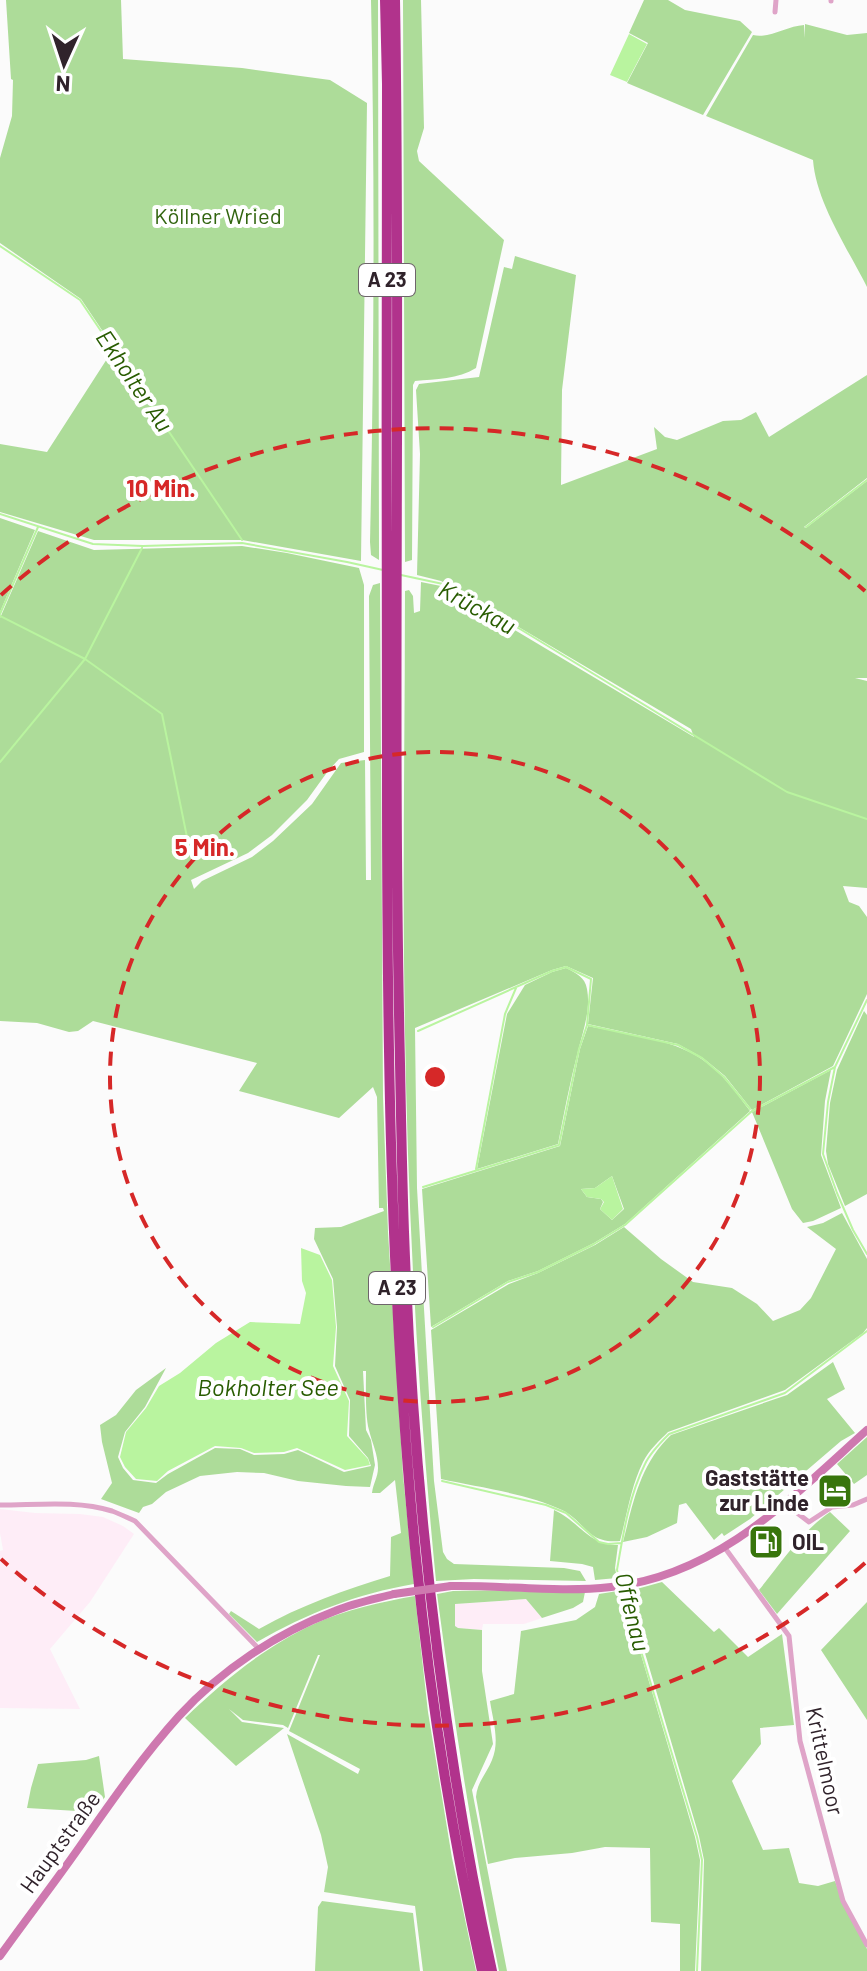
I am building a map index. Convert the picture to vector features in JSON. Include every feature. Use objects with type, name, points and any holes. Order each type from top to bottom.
[{"type":"highway","name":"A 23","points":[[385,0],[387,559],[391,601],[404,1232],[426,1557],[447,1722],[473,1884],[492,1971]]},
{"type":"highway","name":"A 23","points":[[395,0],[396,550],[391,601],[387,943],[394,1233],[402,1396],[416,1557],[436,1721],[463,1885],[482,1971]]},
{"type":"main road","points":[[725,1548],[784,1503],[867,1430]]},
{"type":"main road","name":"Hauptstraße","points":[[0,1956],[151,1750],[181,1714],[219,1679],[259,1649],[296,1628],[337,1610],[394,1594],[451,1586],[577,1589],[627,1585],[689,1566],[725,1548]]},
{"type":"street","points":[[775,12],[776,0]]},
{"type":"street","points":[[784,1503],[809,1522],[832,1507],[853,1505],[867,1499]]},
{"type":"street","points":[[0,1505],[89,1506],[135,1521],[259,1649]]},
{"type":"street","name":"Krittelmoor","points":[[725,1548],[789,1636],[800,1741],[843,1901],[867,1945]]},
{"type":"shaded area","points":[[0,1509],[103,1517],[134,1534],[90,1602],[50,1649],[80,1709],[0,1708],[0,1551],[3,1550]]},
{"type":"shaded area","points":[[526,1599],[542,1618],[524,1624],[483,1624],[482,1630],[454,1626],[455,1604]]},
{"type":"green space","name":"Köllner Wried","points":[[6,0],[121,0],[123,59],[242,68],[330,80],[367,103],[361,561],[242,540],[94,540],[0,512],[0,444],[47,452],[114,348],[81,299],[0,243],[0,158],[12,116],[13,80]]},
{"type":"green space","points":[[371,0],[378,0],[379,560],[371,555],[370,542],[374,271]]},
{"type":"green space","points":[[403,0],[421,0],[424,128],[417,151],[419,161],[504,240],[476,368],[454,376],[415,381],[413,385],[412,560],[405,562]]},
{"type":"green space","points":[[644,0],[668,0],[685,10],[740,21],[752,32],[703,115],[627,83],[648,43],[629,33]]},
{"type":"green space","points":[[805,24],[847,35],[867,33],[867,287],[826,209],[813,160],[706,116],[753,35],[804,25],[805,38]]},
{"type":"green space","points":[[515,256],[576,275],[562,390],[561,485],[657,449],[654,427],[665,437],[677,440],[723,421],[741,420],[756,412],[769,437],[867,375],[867,478],[804,527],[867,481],[867,678],[855,678],[867,681],[867,888],[843,886],[849,902],[859,906],[867,917],[867,994],[833,1066],[752,1110],[725,1076],[703,1058],[678,1044],[588,1024],[593,978],[566,966],[415,1028],[417,1188],[434,1481],[443,1552],[454,1564],[564,1568],[580,1571],[586,1581],[436,1581],[419,1375],[409,1169],[404,922],[405,591],[409,590],[413,596],[414,613],[420,611],[421,582],[441,586],[694,737],[691,729],[441,581],[417,575],[420,454],[416,390],[419,384],[479,377],[504,267],[512,269]]},
{"type":"green space","points":[[0,518],[35,530],[0,612]]},
{"type":"green space","points":[[38,531],[94,550],[242,546],[359,568],[364,585],[364,752],[339,759],[307,800],[272,835],[248,853],[191,880],[194,889],[202,881],[252,857],[273,841],[312,804],[341,763],[365,760],[366,880],[371,880],[369,596],[373,585],[380,583],[383,1097],[403,1475],[414,1584],[333,1606],[257,1642],[229,1614],[231,1611],[259,1629],[323,1599],[390,1576],[391,1537],[401,1533],[395,1480],[380,1493],[372,1493],[378,1468],[367,1417],[366,1371],[363,1371],[366,1430],[375,1465],[370,1487],[298,1481],[264,1473],[200,1476],[166,1492],[139,1513],[101,1499],[112,1483],[100,1425],[116,1415],[136,1390],[166,1368],[145,1407],[125,1432],[118,1457],[133,1480],[156,1483],[215,1448],[240,1449],[254,1455],[298,1450],[344,1472],[371,1466],[349,1436],[350,1400],[335,1366],[337,1327],[333,1279],[314,1239],[315,1228],[341,1227],[384,1211],[379,1208],[377,1097],[373,1087],[339,1118],[239,1091],[257,1063],[93,1021],[78,1031],[69,1032],[37,1023],[0,1021],[0,618]]},
{"type":"green space","points":[[566,968],[584,981],[588,1005],[558,1144],[477,1169],[507,1014],[525,985]]},
{"type":"green space","points":[[864,1011],[867,1015],[867,1194],[845,1206],[826,1151],[830,1103],[837,1070]]},
{"type":"green space","points":[[588,1026],[677,1047],[703,1060],[716,1071],[750,1111],[625,1224],[538,1271],[508,1281],[431,1327],[422,1189],[560,1146],[580,1049]],"holes":[[[612,1176],[624,1209],[612,1220],[600,1209],[601,1199],[587,1197],[581,1189],[595,1188]]]},
{"type":"green space","points":[[831,1070],[821,1155],[841,1208],[803,1223],[792,1209],[752,1112]]},
{"type":"green space","points":[[842,1213],[867,1259],[867,1328],[785,1390],[668,1432],[648,1454],[639,1471],[620,1541],[594,1536],[570,1515],[549,1504],[441,1479],[431,1330],[509,1284],[595,1245],[624,1227],[693,1282],[732,1288],[757,1304],[773,1321],[800,1310],[811,1298],[836,1249],[807,1227]]},
{"type":"green space","points":[[833,1362],[845,1389],[827,1399],[855,1433],[841,1441],[750,1519],[724,1536],[722,1533],[714,1540],[686,1503],[679,1505],[677,1523],[647,1537],[623,1542],[645,1471],[660,1446],[671,1435],[787,1395]]},
{"type":"green space","points":[[867,1437],[867,1475],[854,1484],[837,1464]]},
{"type":"green space","points":[[554,1510],[591,1537],[618,1545],[617,1578],[595,1580],[593,1567],[550,1561]]},
{"type":"green space","points":[[830,1512],[850,1531],[777,1614],[759,1590],[801,1538]]},
{"type":"green space","points":[[662,1582],[714,1632],[719,1628],[748,1657],[782,1634],[794,1725],[760,1728],[761,1744],[732,1781],[763,1850],[789,1848],[799,1883],[818,1886],[835,1881],[867,1949],[867,1971],[701,1971],[704,1860],[629,1599],[633,1590]]},
{"type":"green space","points":[[512,1590],[585,1592],[583,1602],[542,1618],[526,1599],[455,1604],[455,1626],[482,1630],[482,1671],[493,1744],[472,1790],[507,1971],[499,1971],[465,1783],[437,1594]]},
{"type":"green space","points":[[618,1591],[626,1604],[700,1860],[695,1971],[680,1971],[680,1924],[651,1922],[650,1848],[605,1847],[488,1864],[476,1797],[495,1746],[490,1701],[514,1694],[521,1631],[576,1620],[595,1607],[599,1594]]},
{"type":"green space","points":[[415,1596],[428,1712],[452,1858],[476,1971],[423,1971],[415,1906],[324,1892],[328,1867],[321,1835],[287,1734],[358,1774],[360,1769],[289,1731],[320,1655],[288,1728],[243,1720],[229,1709],[242,1722],[284,1728],[236,1766],[185,1718],[246,1665],[296,1633],[351,1611]]},
{"type":"green space","points":[[867,1602],[867,1720],[821,1650]]},
{"type":"green space","points":[[99,1756],[105,1797],[94,1812],[27,1808],[38,1764]]},
{"type":"green space","points":[[322,1901],[413,1913],[420,1971],[315,1971],[318,1907]]},
{"type":"water","points":[[629,34],[647,44],[627,82],[610,75]]},
{"type":"water","points":[[612,1176],[623,1209],[612,1220],[600,1209],[604,1202],[601,1199],[587,1197],[581,1189],[595,1188]]},
{"type":"water","name":"Bokholter See","points":[[301,1248],[320,1255],[332,1280],[336,1327],[333,1366],[349,1401],[347,1436],[370,1465],[345,1470],[297,1448],[284,1452],[254,1453],[241,1448],[215,1446],[168,1471],[157,1481],[136,1479],[120,1457],[126,1432],[159,1386],[250,1322],[300,1324],[306,1293],[302,1281]]},
{"type":"waterway","name":"Ekholter Au","points":[[0,246],[80,300],[242,540]]},
{"type":"waterway","points":[[806,527],[867,480]]},
{"type":"waterway","name":"Krückau","points":[[0,514],[93,544],[242,543],[383,570]]},
{"type":"waterway","points":[[0,614],[38,527]]},
{"type":"waterway","points":[[0,762],[85,659],[142,548]]},
{"type":"waterway","name":"Krückau","points":[[401,575],[443,584],[787,792],[867,819]]},
{"type":"waterway","points":[[0,616],[85,659],[162,714],[190,852]]},
{"type":"waterway","points":[[418,1031],[566,967],[591,979],[587,1025],[678,1045],[702,1058],[724,1077],[750,1109]]},
{"type":"waterway","points":[[476,1169],[505,1014],[516,988]]},
{"type":"waterway","name":"Offenau","points":[[867,1000],[835,1067],[823,1154],[853,1230],[867,1254]]},
{"type":"waterway","points":[[423,1187],[559,1145],[587,1025]]},
{"type":"waterway","points":[[433,1327],[508,1282],[538,1272],[625,1225],[752,1111],[835,1067]]},
{"type":"waterway","name":"Offenau","points":[[621,1582],[617,1570],[627,1516],[639,1476],[647,1460],[666,1437],[785,1393],[867,1331]]},
{"type":"waterway","points":[[442,1481],[546,1505],[566,1513],[599,1542],[621,1543]]},
{"type":"waterway","name":"Offenau","points":[[622,1588],[702,1860],[697,1971]]},
{"type":"place","name":"Gaststätte zur Linde","points":[[835,1491]]},
{"type":"place","name":"OIL","points":[[766,1542]]}]
